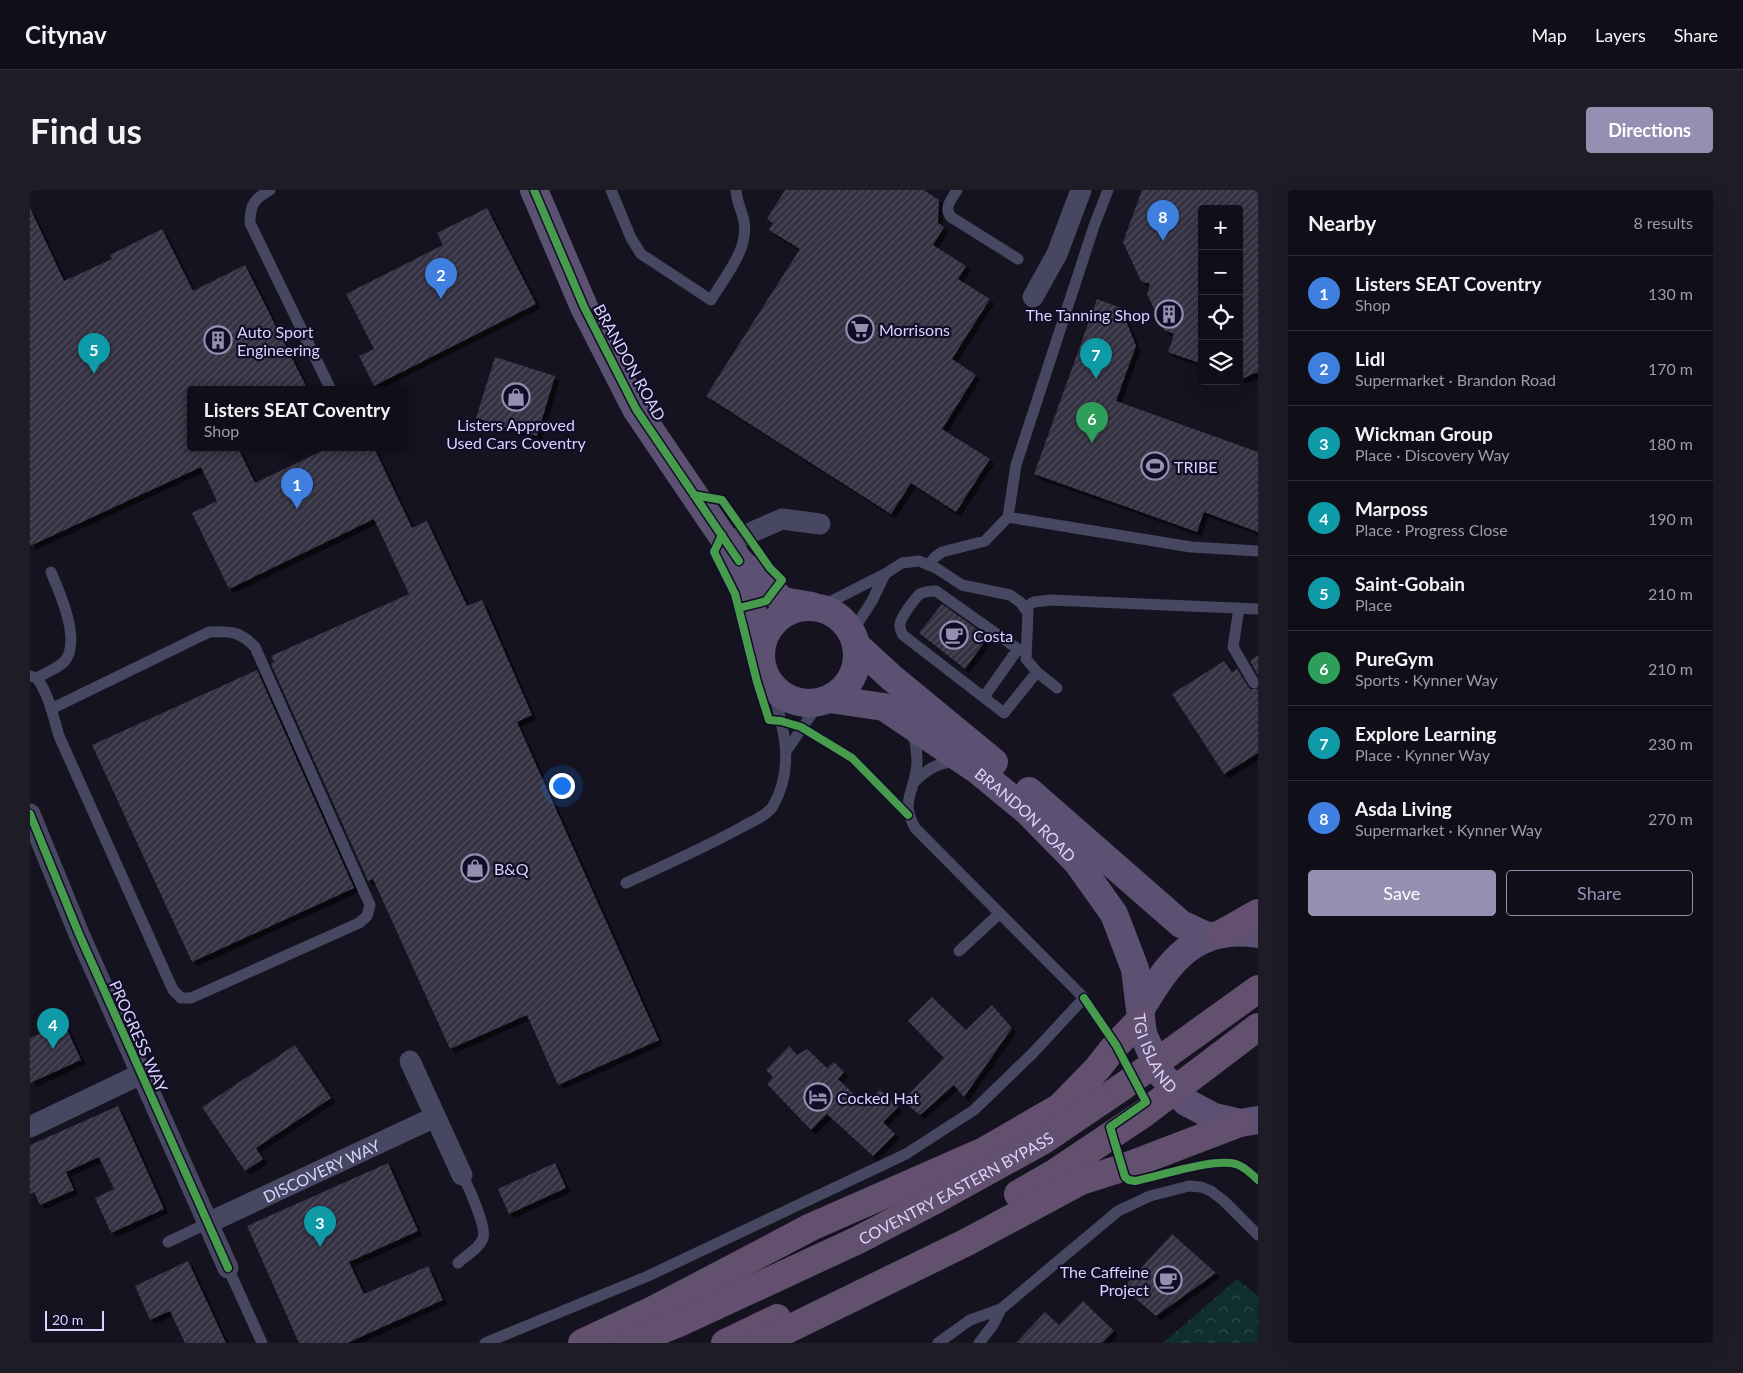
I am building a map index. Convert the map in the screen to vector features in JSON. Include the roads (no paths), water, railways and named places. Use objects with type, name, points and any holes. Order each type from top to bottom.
[{"type":"highway","points":[[1215,936],[1258,913]]},
{"type":"highway","name":"COVENTRY EASTERN BYPASS","points":[[630,1343],[690,1318],[867,1236],[1044,1140],[1122,1087],[1258,989]]},
{"type":"highway","points":[[582,1343],[653,1310],[811,1227],[984,1150],[1060,1107],[1097,1069],[1141,1014]]},
{"type":"highway","name":"COVENTRY EASTERN BYPASS","points":[[725,1343],[952,1230],[1056,1172],[1143,1114],[1258,1027]]},
{"type":"highway","points":[[760,1343],[967,1242],[1081,1181],[1250,1124]]},
{"type":"main road","name":"BRANDON ROAD","points":[[534,190],[584,307],[636,409],[733,552],[784,601],[816,607]]},
{"type":"main road","name":"BRANDON ROAD","points":[[733,552],[754,615],[760,653]]},
{"type":"main road","points":[[816,607],[838,616],[854,638],[857,659],[853,674],[843,689],[824,700],[800,702],[788,699],[778,693],[771,685],[764,673],[760,653],[765,633],[776,618],[793,609],[816,607]]},
{"type":"main road","name":"BRANDON ROAD","points":[[854,638],[892,678],[1062,818],[1181,924],[1215,936]]},
{"type":"main road","name":"BRANDON ROAD","points":[[824,700],[884,708],[967,763],[1028,812],[1077,862],[1114,914],[1135,969],[1141,1014]]},
{"type":"main road","name":"TGI ISLAND","points":[[1250,1124],[1214,1117],[1186,1102],[1160,1074],[1143,1034],[1141,1014],[1158,979],[1175,959],[1191,946],[1215,936],[1244,932],[1258,934]]},
{"type":"street","points":[[1033,297],[1056,254],[1081,190]]},
{"type":"street","points":[[733,552],[782,519],[820,524]]},
{"type":"street","name":"PROGRESS WAY","points":[[32,825],[228,1268]]},
{"type":"street","points":[[410,1061],[462,1175]]},
{"type":"street","points":[[30,1126],[142,1074]]},
{"type":"street","name":"DISCOVERY WAY","points":[[208,1223],[434,1117]]},
{"type":"lane","points":[[270,190],[255,200],[250,210],[250,223],[329,386]]},
{"type":"lane","points":[[611,190],[631,238],[642,254],[711,300],[741,250],[745,237],[744,220],[736,190]]},
{"type":"lane","points":[[957,190],[947,208],[948,214],[1018,259]]},
{"type":"lane","points":[[928,565],[942,552],[985,542],[1008,517],[1016,465],[1094,226],[1108,190]]},
{"type":"lane","points":[[1008,517],[1191,547],[1258,551]]},
{"type":"lane","points":[[816,607],[885,574],[902,563],[919,560],[936,568],[962,585],[1010,595],[1020,602],[1028,612],[1022,650],[984,696]]},
{"type":"lane","points":[[51,572],[68,614],[71,650],[64,662],[34,677],[46,690],[51,709],[59,736],[173,990],[181,998],[192,998],[359,923],[368,916],[370,905],[255,647],[245,637],[229,631],[209,632],[51,709]]},
{"type":"lane","points":[[854,638],[885,574]]},
{"type":"lane","points":[[1036,672],[1004,712],[903,635],[900,630],[902,618],[919,595],[936,591],[1022,650],[1026,660],[1036,672],[1057,688]]},
{"type":"lane","points":[[1024,608],[1034,602],[1052,600],[1258,609]]},
{"type":"lane","points":[[1239,608],[1232,647],[1254,683]]},
{"type":"lane","points":[[626,883],[724,837],[772,808],[780,791],[785,772],[787,750],[771,685]]},
{"type":"lane","points":[[787,750],[824,700]]},
{"type":"lane","points":[[485,1343],[648,1276],[897,1158],[974,1110],[1032,1054],[1084,998],[915,828],[908,815],[908,799],[916,770],[917,755],[913,726]]},
{"type":"lane","points":[[912,784],[923,773],[937,765],[954,762],[967,763]]},
{"type":"lane","points":[[959,951],[1000,913]]},
{"type":"lane","points":[[458,1262],[478,1246],[484,1232],[478,1212],[462,1175]]},
{"type":"lane","points":[[938,1343],[970,1320],[1001,1309],[1118,1211],[1150,1196],[1188,1186],[1201,1187],[1211,1191],[1224,1201],[1258,1235]]},
{"type":"lane","points":[[168,1242],[208,1223]]},
{"type":"lane","points":[[228,1268],[262,1343]]},
{"type":"lane","points":[[979,1343],[993,1326],[1001,1309]]},
{"type":"place","name":"Asda Living","points":[[1163,241]]},
{"type":"place","name":"Lidl","points":[[441,299]]},
{"type":"place","name":"The Tanning Shop","points":[[1169,314]]},
{"type":"place","name":"Morrisons","points":[[860,329]]},
{"type":"place","name":"Auto Sport Engineering","points":[[218,340]]},
{"type":"place","name":"Saint-Gobain","points":[[94,374]]},
{"type":"place","name":"Explore Learning","points":[[1096,379]]},
{"type":"place","name":"Listers Approved Used Cars Coventry","points":[[516,397]]},
{"type":"place","name":"PureGym","points":[[1092,443]]},
{"type":"place","name":"TRIBE","points":[[1155,466]]},
{"type":"place","name":"Listers SEAT Coventry","points":[[297,509]]},
{"type":"place","name":"Costa","points":[[954,635]]},
{"type":"place","name":"B&Q","points":[[475,868]]},
{"type":"place","name":"Marposs","points":[[53,1049]]},
{"type":"place","name":"Cocked Hat","points":[[818,1097]]},
{"type":"place","name":"Wickman Group","points":[[320,1247]]},
{"type":"place","name":"The Caffeine Project","points":[[1168,1280]]}]
